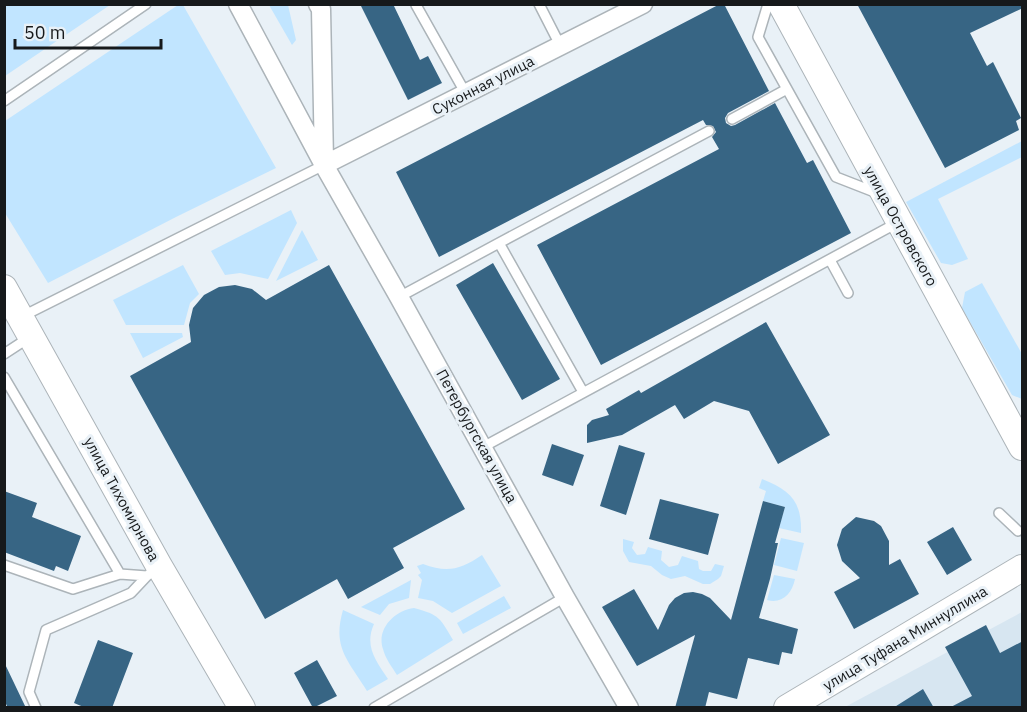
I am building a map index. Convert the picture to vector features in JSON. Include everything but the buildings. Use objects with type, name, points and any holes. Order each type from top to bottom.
[{"type":"street","name":"Петербургская улица","points":[[238,4],[324,165],[629,708]]},
{"type":"street","name":"Петербургская улица","points":[[318,4],[321,9],[324,165]]},
{"type":"street","name":"Суконная улица","points":[[324,165],[643,4]]},
{"type":"street","name":"улица Островского","points":[[781,4],[1023,447]]},
{"type":"street","name":"улица Тихомирнова","points":[[4,288],[153,571],[242,708]]},
{"type":"street","name":"улица Туфана Миннуллина","points":[[787,708],[1023,568]]},
{"type":"lane","points":[[4,101],[146,4]]},
{"type":"lane","points":[[539,4],[561,46]]},
{"type":"lane","points":[[768,4],[758,37],[836,177],[885,196]]},
{"type":"lane","points":[[416,5],[466,94]]},
{"type":"lane","points":[[732,119],[787,89]]},
{"type":"lane","points":[[399,297],[709,131]]},
{"type":"lane","points":[[4,354],[26,326],[324,165]]},
{"type":"lane","points":[[483,447],[899,222]]},
{"type":"lane","points":[[499,243],[583,392]]},
{"type":"lane","points":[[830,260],[848,293]]},
{"type":"lane","points":[[4,377],[120,574]]},
{"type":"lane","points":[[999,513],[1021,532]]},
{"type":"lane","points":[[4,565],[73,589],[120,574],[153,571]]},
{"type":"lane","points":[[36,708],[29,692],[46,630],[131,593],[153,571]]},
{"type":"lane","points":[[374,708],[565,597]]},
{"type":"shaded area","points":[[5,4],[110,4],[110,5],[5,76]]},
{"type":"shaded area","points":[[178,5],[183,5],[276,168],[48,283],[5,213],[5,121]]},
{"type":"shaded area","points":[[269,5],[288,5],[296,40],[292,45]]},
{"type":"shaded area","points":[[1022,141],[1022,157],[938,199],[968,259],[952,265],[941,263],[906,202]]},
{"type":"shaded area","points":[[291,210],[297,223],[268,279],[240,273],[225,275],[211,251]]},
{"type":"shaded area","points":[[302,230],[318,260],[276,281]]},
{"type":"shaded area","points":[[183,265],[199,294],[190,303],[184,325],[126,325],[113,300]]},
{"type":"shaded area","points":[[982,283],[1022,354],[1022,399],[1012,395],[962,308],[965,292]]},
{"type":"shaded area","points":[[130,333],[182,333],[183,337],[143,358]]},
{"type":"shaded area","points":[[762,479],[787,492],[792,498],[799,513],[801,533],[779,528],[785,507],[763,501],[766,491],[759,488]]},
{"type":"shaded area","points":[[781,538],[804,543],[797,571],[774,565]]},
{"type":"shaded area","points":[[623,539],[634,542],[632,548],[637,555],[645,554],[648,547],[662,551],[661,560],[669,567],[678,565],[682,556],[698,561],[699,569],[703,571],[711,571],[715,564],[724,566],[721,576],[710,584],[703,584],[685,576],[671,579],[651,566],[629,562],[623,551]]},
{"type":"shaded area","points":[[482,555],[501,586],[452,613],[433,601],[418,598],[422,580],[418,575],[421,573],[417,566],[423,564],[446,569],[460,567]]},
{"type":"shaded area","points":[[774,575],[795,579],[786,597],[777,601],[767,600]]},
{"type":"shaded area","points":[[411,580],[409,598],[389,604],[380,615],[361,607]]},
{"type":"shaded area","points":[[504,596],[511,608],[463,634],[457,623]]},
{"type":"shaded area","points":[[414,608],[438,618],[453,640],[397,675],[384,652],[382,634],[389,622],[400,612]]},
{"type":"shaded area","points":[[343,610],[374,624],[370,639],[371,646],[388,679],[367,691],[348,662],[341,644],[339,634]]},
{"type":"shaded area","points":[[1022,612],[1022,707],[845,707]]}]
